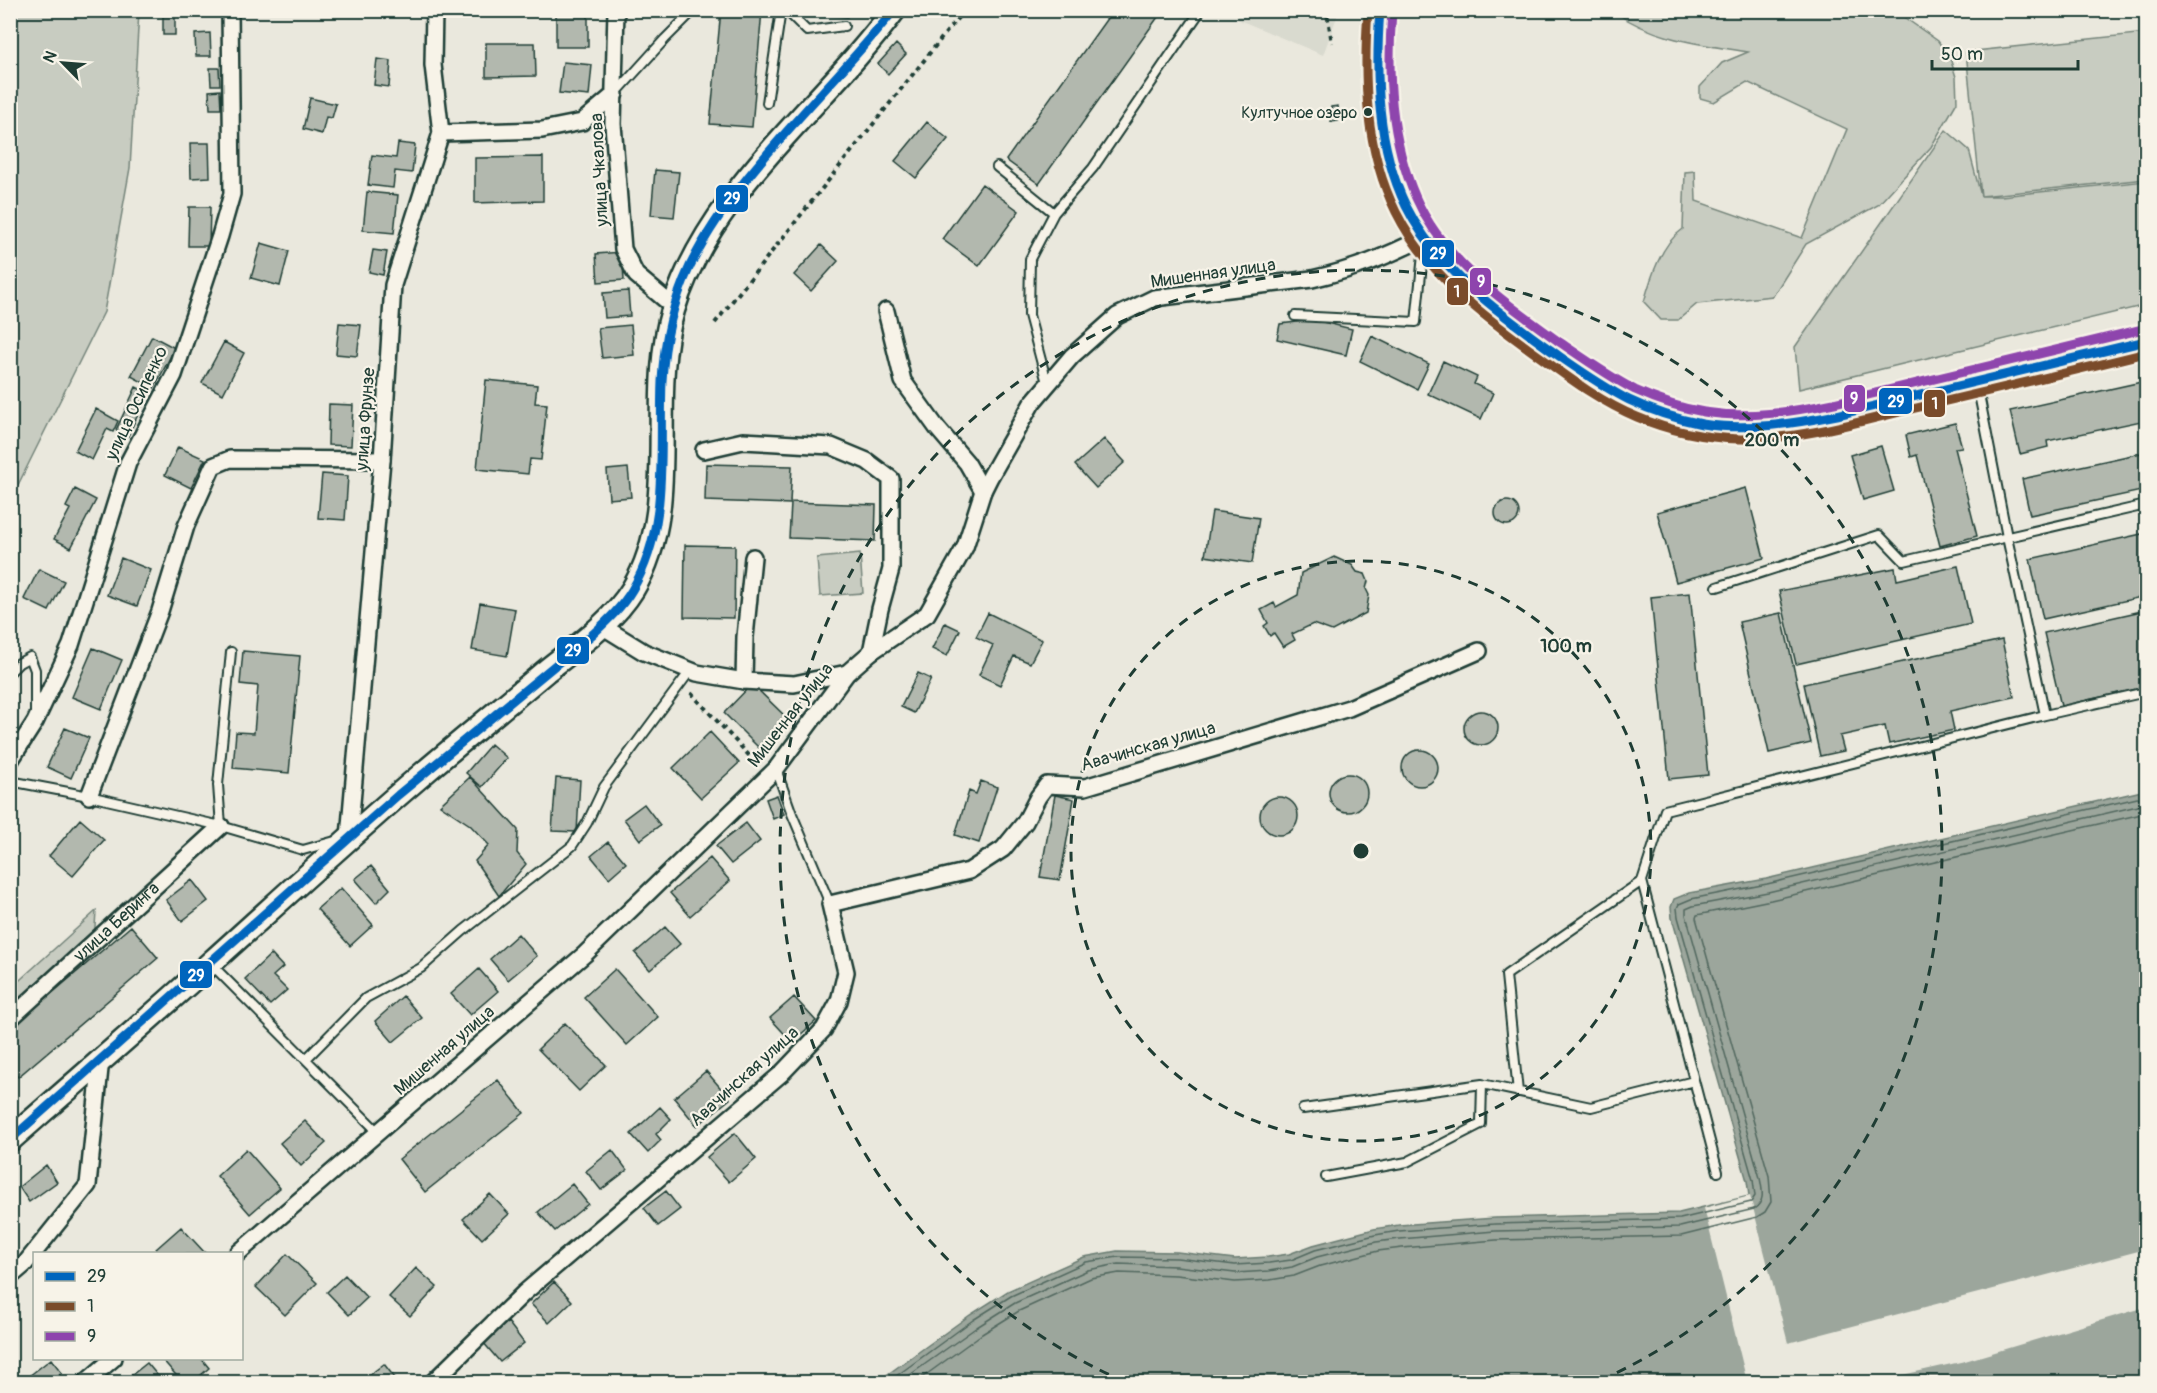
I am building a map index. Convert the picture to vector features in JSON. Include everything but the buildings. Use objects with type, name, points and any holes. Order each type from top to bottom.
[{"type":"main road","points":[[10,1140],[349,837],[466,737],[602,626],[632,590],[652,538],[660,488],[663,364],[674,307],[686,275],[702,245],[737,192],[894,10]]},
{"type":"main road","points":[[1380,10],[1379,83],[1384,128],[1395,179],[1407,207],[1425,237],[1476,292],[1564,360],[1603,386],[1635,403],[1687,421],[1711,425],[1739,427],[1795,423],[1977,383],[2146,341]]},
{"type":"street","name":"улица Осипенко","points":[[10,760],[35,722],[71,645],[128,463],[174,375],[232,194],[230,10]]},
{"type":"street","name":"улица Фрунзе","points":[[349,837],[382,460],[393,285],[441,133],[433,65],[434,10]]},
{"type":"street","name":"улица Чкалова","points":[[616,10],[613,124],[623,249],[636,275],[674,307]]},
{"type":"street","points":[[441,133],[542,130],[582,122],[615,94]]},
{"type":"street","name":"Мишенная улица","points":[[239,1252],[585,954],[772,773],[847,673],[871,652],[927,614],[965,548],[983,491],[1032,403],[1072,356],[1117,316],[1154,298],[1312,279],[1358,268],[1397,252],[1425,237]]},
{"type":"street","points":[[886,311],[903,381],[937,428],[967,463],[983,491]]},
{"type":"street","points":[[704,450],[743,441],[831,446],[867,461],[891,479],[891,569],[871,652]]},
{"type":"street","points":[[89,796],[160,611],[186,526],[213,466],[230,459],[382,460]]},
{"type":"street","points":[[744,681],[753,557]]},
{"type":"street","points":[[602,626],[644,652],[690,671],[744,681],[794,684],[847,673]]},
{"type":"street","name":"Авачинская улица","points":[[434,1383],[524,1293],[781,1074],[824,1029],[839,1001],[846,972],[830,904],[969,871],[1003,849],[1025,822],[1047,785],[1085,786],[1349,708],[1479,651]]},
{"type":"street","name":"улица Беринга","points":[[10,1019],[221,826]]},
{"type":"street","points":[[34,1252],[88,1185],[101,1059]]},
{"type":"street","points":[[10,1277],[33,1254]]},
{"type":"street","points":[[86,1383],[113,1360]]},
{"type":"lane","points":[[615,94],[694,10]]},
{"type":"lane","points":[[768,103],[781,10]]},
{"type":"lane","points":[[786,10],[807,31],[844,26]]},
{"type":"lane","points":[[796,20],[797,10]]},
{"type":"lane","points":[[1047,383],[1029,315],[1030,259],[1054,213],[1093,168],[1200,10]]},
{"type":"lane","points":[[997,167],[1054,213]]},
{"type":"lane","points":[[1295,316],[1416,322],[1425,237]]},
{"type":"lane","points":[[1977,383],[2045,715]]},
{"type":"lane","points":[[1716,587],[1879,535],[1904,561],[2146,505]]},
{"type":"lane","points":[[221,826],[218,785],[231,652]]},
{"type":"lane","points":[[10,672],[30,657],[35,670],[35,722]]},
{"type":"lane","points":[[307,1058],[366,998],[421,968],[463,931],[572,846],[587,823],[604,787],[690,671]]},
{"type":"lane","points":[[1718,1172],[1642,881],[1665,810],[2146,692]]},
{"type":"lane","points":[[772,773],[830,904]]},
{"type":"lane","points":[[10,781],[89,796],[221,826],[303,850],[349,837]]},
{"type":"lane","points":[[1518,1092],[1506,975],[1642,881]]},
{"type":"lane","points":[[210,963],[307,1058],[379,1133]]},
{"type":"lane","points":[[1303,1109],[1482,1084],[1591,1107],[1694,1081]]},
{"type":"lane","points":[[1326,1177],[1407,1162],[1481,1124],[1482,1084]]},
{"type":"path","points":[[715,323],[964,10]]},
{"type":"path","points":[[1322,10],[1327,13],[1332,44]]},
{"type":"path","points":[[691,693],[772,773]]},
{"type":"shaded area","points":[[11,10],[139,11],[130,168],[104,312],[11,499]]},
{"type":"shaded area","points":[[1241,11],[1339,11],[1323,55],[1237,19]]},
{"type":"shaded area","points":[[1613,11],[1895,11],[1938,41],[1950,58],[1956,77],[1957,102],[1931,147],[1878,205],[1806,244],[1773,296],[1697,304],[1678,320],[1661,320],[1644,302],[1663,252],[1675,235],[1683,229],[1685,172],[1695,171],[1696,201],[1802,238],[1847,129],[1747,82],[1714,102],[1700,98],[1700,87],[1722,63],[1748,52],[1661,35]]},
{"type":"shaded area","points":[[2146,33],[2146,179],[1981,196],[1966,52]]},
{"type":"shaded area","points":[[1946,130],[1969,150],[1981,196],[2001,196],[2146,181],[2146,305],[1799,389],[1795,347]]},
{"type":"shaded area","points":[[860,554],[863,593],[820,596],[817,558]]},
{"type":"shaded area","points":[[96,911],[94,942],[11,1018],[11,988]]},
{"type":"water","points":[[2146,790],[2146,1382],[877,1382],[970,1315],[1008,1291],[1084,1257],[1117,1251],[1177,1252],[1235,1259],[1268,1257],[1289,1254],[1313,1245],[1399,1225],[1495,1218],[1679,1213],[1749,1196],[1747,1181],[1672,918],[1671,907],[1674,899],[1689,893],[1766,879]]},
{"type":"pier","points":[[1750,1196],[1788,1343],[2146,1249],[2146,1307],[1965,1361],[1871,1382],[1747,1382],[1704,1208]]},
{"type":"transit line","name":"29","points":[[10,1140],[398,795],[593,634],[624,602],[644,566],[652,540],[660,488],[662,381],[665,351],[674,308],[690,266],[709,231],[757,166],[894,10]]},
{"type":"transit line","name":"1","points":[[1368,10],[1366,87],[1372,139],[1386,188],[1409,235],[1441,276],[1480,312],[1577,383],[1612,405],[1637,417],[1675,430],[1714,437],[1740,439],[1784,437],[1850,424],[2146,353]]},
{"type":"transit line","name":"29","points":[[1380,10],[1378,85],[1384,135],[1396,183],[1419,228],[1450,268],[1488,303],[1578,369],[1608,389],[1638,404],[1683,420],[1702,424],[1736,427],[1786,424],[1837,415],[2146,341]]},
{"type":"transit line","name":"9","points":[[1392,11],[1390,58],[1392,106],[1396,130],[1407,176],[1428,220],[1459,260],[1497,295],[1586,360],[1643,394],[1677,406],[1704,412],[1737,415],[1786,412],[1834,403],[2143,329]]},
{"type":"place","name":"Култучное озеро","points":[[1368,112]]}]
